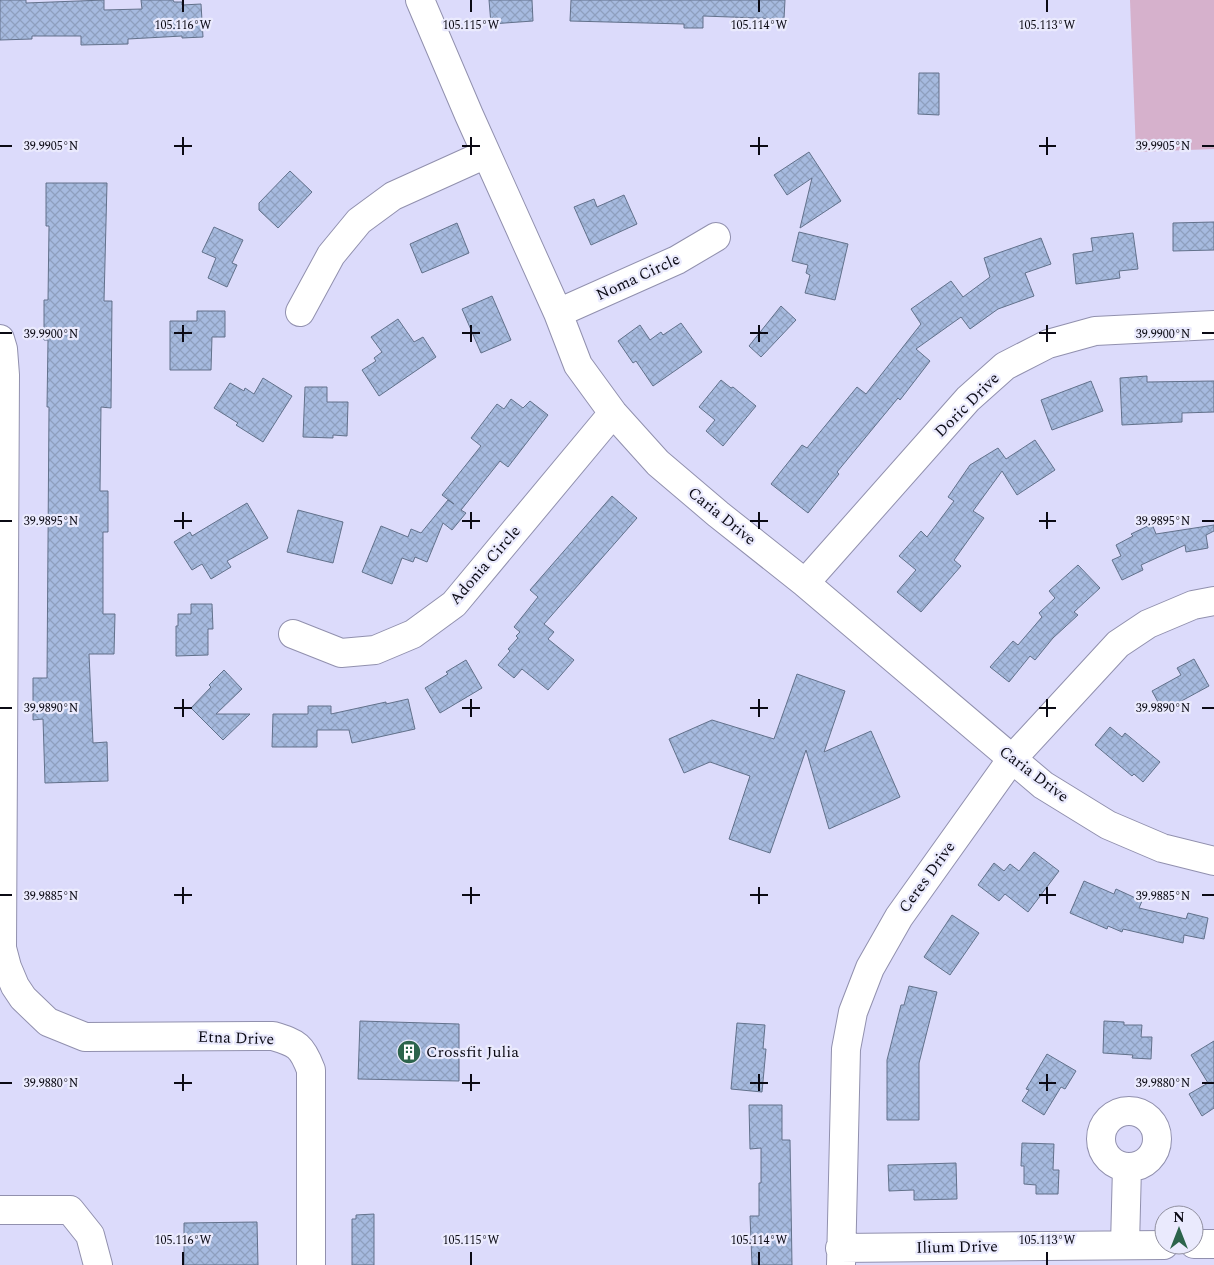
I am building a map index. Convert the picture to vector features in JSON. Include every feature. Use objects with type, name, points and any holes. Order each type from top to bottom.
[{"type":"street","name":"Caria Drive","points":[[420,0],[486,154],[558,313],[578,365],[613,413],[658,463],[718,514],[805,583],[1011,760],[1043,785],[1108,825],[1162,848],[1214,861]]},
{"type":"street","points":[[300,312],[332,255],[358,221],[393,196],[486,154]]},
{"type":"street","name":"Noma Circle","points":[[558,313],[677,260],[716,238]]},
{"type":"street","name":"Doric Drive","points":[[805,583],[968,398],[1005,366],[1048,344],[1095,331],[1214,325]]},
{"type":"street","name":"Etna Drive","points":[[0,339],[5,375],[1,930],[2,948],[7,967],[15,986],[23,998],[48,1022],[85,1037],[273,1036],[293,1042],[305,1053],[311,1070],[311,1265]]},
{"type":"street","name":"Adonia Circle","points":[[293,634],[341,653],[375,650],[413,634],[454,604],[613,413]]},
{"type":"street","name":"Ceres Drive","points":[[841,1256],[846,1049],[853,1012],[870,968],[899,917],[1011,760],[1118,644],[1148,624],[1193,605],[1214,601]]},
{"type":"street","points":[[1125,1245],[1127,1167]]},
{"type":"street","points":[[0,1210],[70,1210],[90,1235],[98,1265]]},
{"type":"street","name":"Ilium Drive","points":[[841,1256],[1154,1244]]},
{"type":"shaded area","points":[[1130,0],[1214,0],[1214,149],[1136,152]]},
{"type":"building","points":[[0,0],[26,0],[26,3],[104,0],[104,10],[142,9],[141,0],[173,0],[174,2],[182,2],[182,5],[201,4],[203,37],[182,38],[182,36],[128,39],[128,44],[81,45],[81,36],[32,36],[32,39],[0,40]]},
{"type":"building","points":[[489,0],[532,0],[533,21],[491,24]]},
{"type":"building","points":[[571,0],[785,0],[784,19],[703,16],[703,28],[684,28],[684,24],[570,21]]},
{"type":"building","points":[[919,73],[939,73],[939,115],[918,114]]},
{"type":"building","points":[[809,152],[841,201],[800,228],[812,178],[787,195],[774,175]]},
{"type":"building","points":[[290,171],[312,192],[278,228],[259,210],[259,203]]},
{"type":"building","points":[[46,183],[107,183],[104,301],[112,301],[111,408],[101,407],[100,491],[108,491],[108,532],[103,532],[103,614],[115,614],[114,654],[89,654],[93,743],[107,742],[108,781],[45,783],[43,719],[33,720],[33,678],[47,678],[49,407],[47,407],[48,340],[44,340],[44,300],[48,300],[49,226],[46,226]]},
{"type":"building","points":[[624,195],[637,224],[591,245],[574,207],[594,199],[597,207]]},
{"type":"building","points":[[1214,222],[1214,250],[1173,251],[1173,223]]},
{"type":"building","points":[[457,223],[469,253],[422,273],[410,244]]},
{"type":"building","points":[[214,227],[243,240],[232,263],[237,265],[227,287],[208,278],[216,258],[202,252]]},
{"type":"building","points":[[799,232],[848,244],[835,300],[805,293],[810,275],[806,273],[808,265],[792,261]]},
{"type":"building","points":[[1133,233],[1138,269],[1119,271],[1120,278],[1076,284],[1073,254],[1093,251],[1091,238]]},
{"type":"building","points":[[1041,238],[1051,264],[1025,273],[1034,296],[998,309],[970,329],[961,317],[916,349],[930,361],[900,400],[898,398],[837,472],[839,474],[808,513],[771,484],[802,445],[807,448],[857,387],[866,394],[921,324],[911,309],[951,281],[963,297],[990,277],[984,258]]},
{"type":"building","points":[[492,296],[511,340],[481,353],[462,309]]},
{"type":"building","points":[[781,306],[796,320],[761,357],[749,346]]},
{"type":"building","points":[[197,311],[225,311],[225,337],[212,337],[211,370],[170,370],[170,321],[197,321]]},
{"type":"building","points":[[398,319],[414,342],[423,337],[436,357],[379,396],[362,370],[376,361],[374,358],[382,352],[371,337]]},
{"type":"building","points":[[681,323],[702,352],[653,386],[636,361],[633,363],[618,341],[640,325],[650,340],[661,332],[663,335]]},
{"type":"building","points":[[1147,376],[1147,382],[1214,381],[1214,412],[1182,413],[1182,422],[1122,425],[1120,378]]},
{"type":"building","points":[[263,378],[292,396],[263,442],[214,408],[230,383],[244,391],[245,388],[254,394]]},
{"type":"building","points":[[721,380],[731,388],[733,387],[756,406],[723,446],[706,431],[715,420],[699,407]]},
{"type":"building","points":[[1091,381],[1103,411],[1052,430],[1041,400]]},
{"type":"building","points":[[305,387],[327,387],[327,402],[348,402],[347,436],[333,435],[333,438],[303,437]]},
{"type":"building","points":[[511,399],[523,408],[530,401],[548,415],[508,467],[500,461],[461,510],[466,513],[452,530],[443,523],[427,562],[415,557],[413,562],[402,558],[392,584],[362,572],[381,526],[408,537],[411,529],[421,533],[448,500],[454,504],[442,495],[481,446],[471,438],[497,404],[504,409]]},
{"type":"building","points":[[1035,440],[1055,470],[1017,495],[1002,471],[973,511],[984,518],[954,560],[961,566],[921,612],[897,592],[916,570],[899,556],[921,531],[927,537],[954,501],[948,497],[970,465],[998,448],[1006,459]]},
{"type":"building","points":[[612,496],[637,518],[544,624],[554,632],[548,639],[574,660],[548,690],[522,669],[514,678],[498,665],[518,638],[516,636],[520,632],[514,627],[538,597],[530,590]]},
{"type":"building","points":[[247,503],[268,538],[227,561],[231,567],[211,579],[202,564],[192,570],[174,542],[190,532],[192,536]]},
{"type":"building","points":[[298,510],[343,522],[333,563],[287,552]]},
{"type":"building","points":[[1152,524],[1156,534],[1214,525],[1214,531],[1206,535],[1208,548],[1186,552],[1185,545],[1141,565],[1143,570],[1122,580],[1112,560],[1121,556],[1116,545],[1133,536],[1131,534]]},
{"type":"building","points":[[1078,565],[1100,588],[1074,612],[1078,615],[1053,638],[1035,660],[1030,656],[1009,682],[990,667],[1013,641],[1018,645],[1042,617],[1039,613],[1055,598],[1049,591]]},
{"type":"building","points":[[191,604],[212,604],[213,629],[208,629],[208,655],[176,656],[178,614],[191,614]]},
{"type":"building","points":[[1194,659],[1209,686],[1163,711],[1152,691],[1181,675],[1177,668]]},
{"type":"building","points":[[466,660],[482,688],[440,713],[425,688]]},
{"type":"building","points":[[224,670],[242,689],[216,714],[250,714],[223,740],[191,708]]},
{"type":"building","points":[[797,674],[845,691],[824,752],[871,731],[900,797],[829,829],[806,750],[770,853],[729,839],[750,776],[710,762],[684,773],[669,739],[712,720],[774,739]]},
{"type":"building","points":[[408,699],[415,729],[352,743],[349,730],[317,730],[317,747],[272,747],[273,714],[308,714],[308,706],[331,706],[331,714]]},
{"type":"building","points":[[1110,727],[1122,737],[1125,733],[1160,762],[1143,782],[1134,774],[1132,776],[1095,745]]},
{"type":"building","points":[[1034,852],[1059,871],[1028,912],[1005,894],[999,901],[978,885],[994,863],[1004,871],[1010,864],[1019,871]]},
{"type":"building","points":[[1084,881],[1114,894],[1116,889],[1142,901],[1139,908],[1186,919],[1188,913],[1208,918],[1204,939],[1184,935],[1183,943],[1123,929],[1122,932],[1108,926],[1107,929],[1070,913]]},
{"type":"building","points":[[952,915],[979,933],[950,975],[924,957]]},
{"type":"building","points":[[909,986],[937,992],[919,1063],[919,1120],[887,1120],[887,1060],[901,1005],[904,1005]]},
{"type":"building","name":"Crossfit Julia","points":[[360,1021],[459,1024],[459,1081],[358,1079]]},
{"type":"building","points":[[1104,1021],[1124,1022],[1124,1025],[1142,1025],[1141,1037],[1152,1037],[1151,1059],[1132,1058],[1133,1055],[1103,1053]]},
{"type":"building","points":[[737,1023],[765,1025],[763,1049],[766,1049],[762,1092],[731,1089]]},
{"type":"building","points":[[1214,1041],[1214,1108],[1202,1116],[1189,1094],[1208,1083],[1191,1055]]},
{"type":"building","points":[[1047,1054],[1076,1071],[1065,1089],[1061,1087],[1044,1115],[1022,1101],[1029,1090],[1026,1089]]},
{"type":"building","points":[[749,1105],[782,1105],[782,1140],[790,1140],[792,1265],[752,1265],[750,1216],[759,1216],[761,1148],[750,1149]]},
{"type":"building","points":[[1022,1143],[1054,1144],[1053,1170],[1059,1170],[1058,1194],[1036,1194],[1036,1185],[1024,1184],[1024,1166],[1021,1166]]},
{"type":"building","points":[[956,1163],[957,1199],[914,1200],[914,1190],[889,1191],[888,1165]]},
{"type":"building","points":[[374,1214],[374,1265],[352,1265],[352,1219],[356,1219],[356,1215]]},
{"type":"building","points":[[257,1222],[258,1265],[184,1265],[184,1223]]},
{"type":"place","name":"Crossfit Julia","points":[[409,1052]]}]
